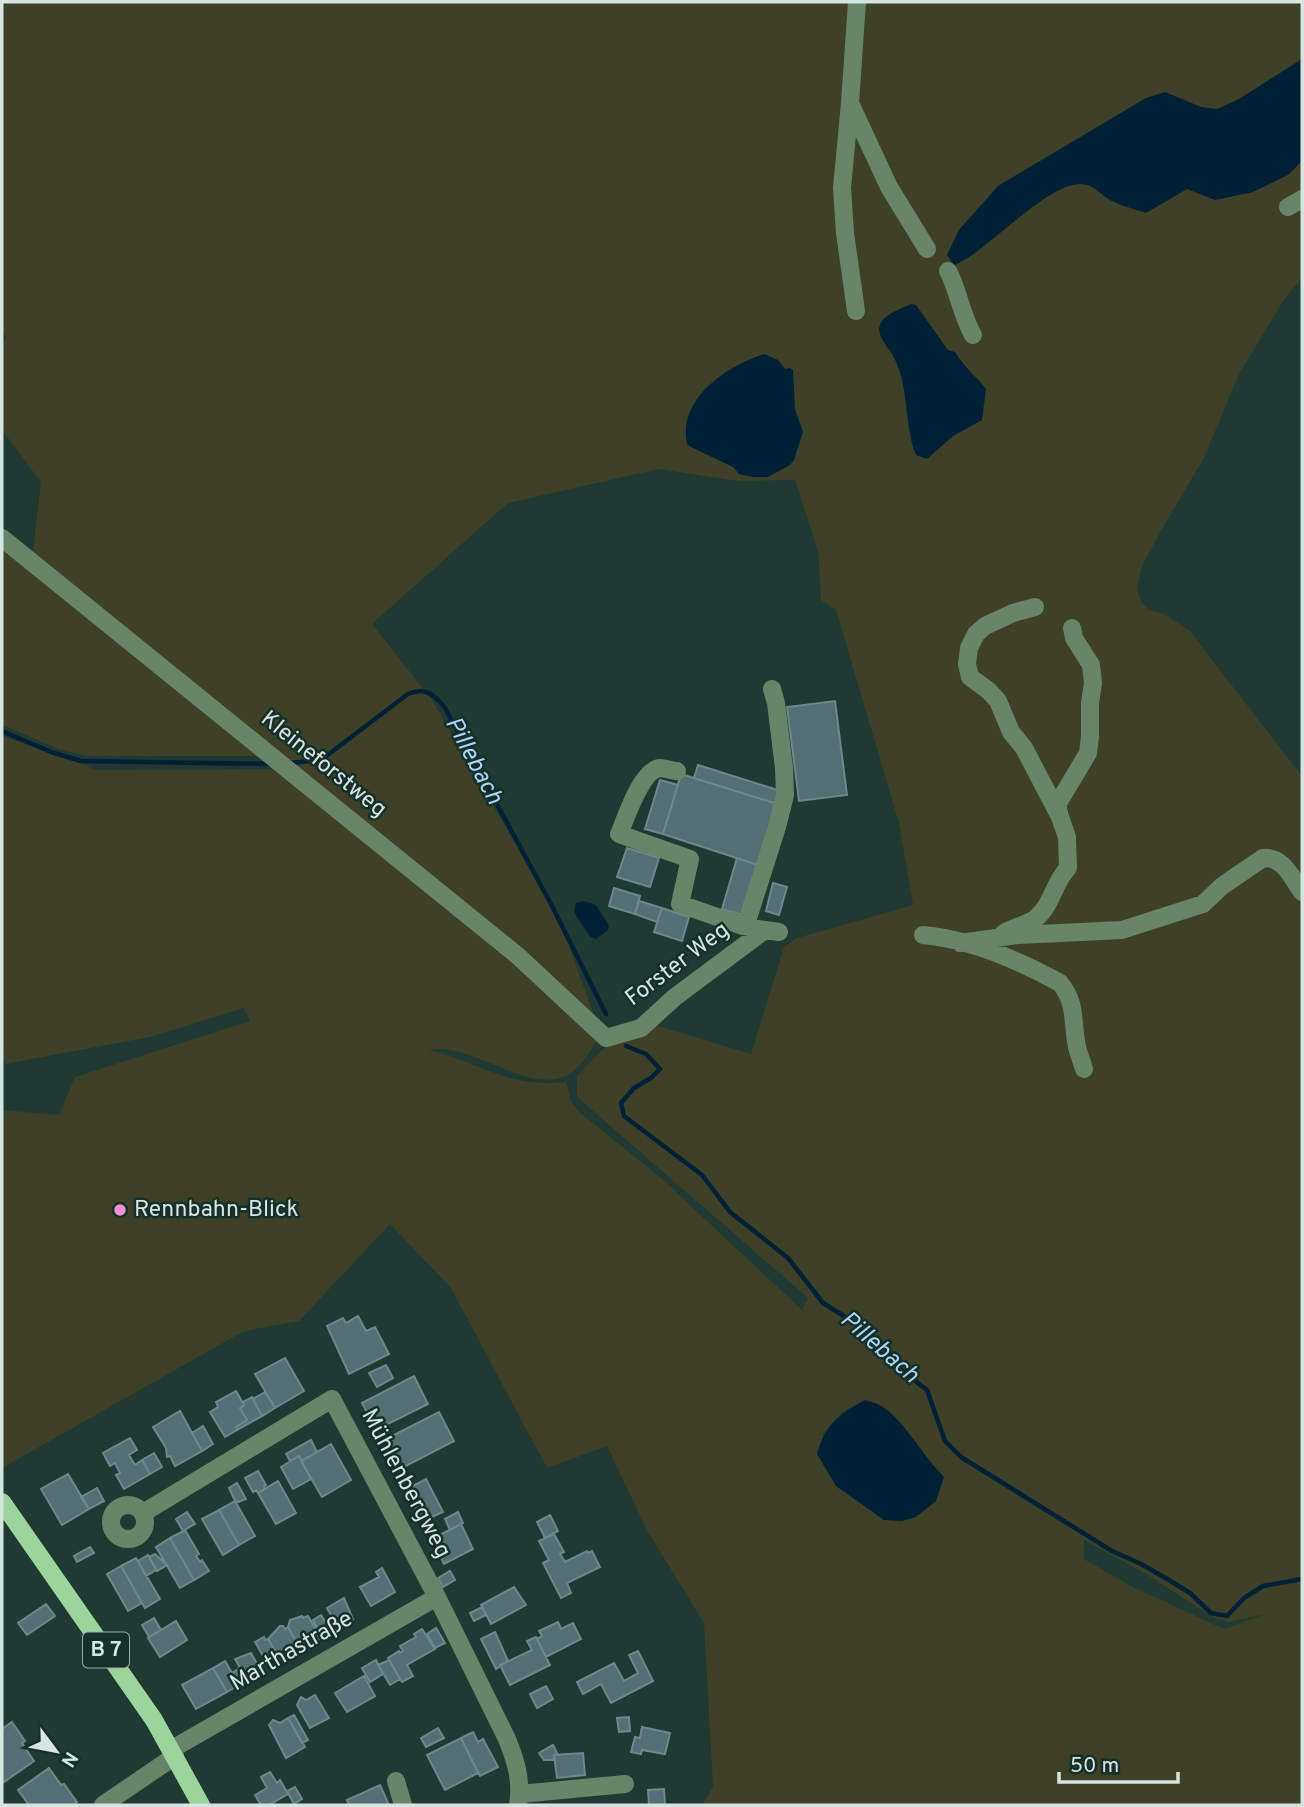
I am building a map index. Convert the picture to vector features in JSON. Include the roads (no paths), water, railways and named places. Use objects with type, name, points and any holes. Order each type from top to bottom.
[{"type":"main road","name":"B 7","points":[[2,1502],[135,1692],[174,1753],[201,1805]]},
{"type":"street","points":[[856,311],[845,233],[842,188],[857,2]]},
{"type":"street","points":[[850,103],[889,187],[927,249]]},
{"type":"street","points":[[948,271],[964,319],[973,335]]},
{"type":"street","name":"Kleineforstweg","points":[[2,538],[518,956],[606,1038]]},
{"type":"street","points":[[1035,607],[1013,613],[985,626],[976,634],[969,648],[967,664],[970,677],[998,701],[1011,732],[1030,758],[1060,817]]},
{"type":"street","points":[[997,938],[1034,919],[1046,906],[1057,888],[1060,876],[1068,868],[1067,837],[1058,804],[1088,753],[1093,683],[1091,665],[1074,638],[1072,628]]},
{"type":"street","points":[[677,771],[659,768],[649,773],[641,783],[619,834],[690,859],[680,904],[743,926],[771,848],[785,795],[776,703],[772,689]]},
{"type":"street","points":[[960,943],[1122,930],[1141,925],[1203,904],[1222,886],[1263,858],[1270,857],[1283,864],[1302,892]]},
{"type":"street","name":"Forster Weg","points":[[606,1038],[641,1028],[675,996],[772,931],[743,926]]},
{"type":"street","points":[[923,935],[944,937],[979,947],[1060,984],[1070,994],[1077,1046],[1084,1069]]},
{"type":"street","name":"Mühlenbergweg","points":[[143,1513],[332,1399],[437,1597],[516,1762],[519,1800],[625,1784]]},
{"type":"street","name":"Marthastraße","points":[[103,1805],[174,1753],[437,1597]]},
{"type":"street","points":[[396,1781],[403,1805]]},
{"type":"water","points":[[1302,59],[1302,161],[1288,175],[1253,192],[1215,200],[1187,189],[1146,213],[1114,202],[1090,186],[1073,185],[1057,191],[1039,203],[968,258],[954,265],[947,255],[959,230],[998,186],[1146,98],[1165,92],[1201,107],[1217,109],[1239,99]]},
{"type":"water","points":[[911,304],[916,305],[948,350],[955,352],[986,389],[982,420],[953,436],[927,459],[916,455],[909,430],[902,378],[879,332],[885,318]]},
{"type":"water","points":[[764,354],[778,360],[785,369],[793,370],[795,409],[803,432],[790,465],[768,477],[752,477],[739,474],[733,467],[691,447],[687,444],[686,428],[697,399],[708,387],[735,367]]},
{"type":"water","points":[[584,901],[596,905],[609,926],[608,930],[596,939],[590,937],[574,912],[576,903]]},
{"type":"water","points":[[865,1400],[889,1411],[944,1477],[936,1501],[916,1517],[902,1521],[884,1520],[836,1486],[817,1454],[824,1435],[834,1421]]},
{"type":"waterway","name":"Pillebach","points":[[289,763],[321,760],[408,694],[419,691],[437,699],[445,708],[552,906],[606,1014]]},
{"type":"waterway","name":"Pillebach","points":[[2,731],[51,752],[81,761],[269,764]]},
{"type":"waterway","name":"Pillebach","points":[[626,1046],[646,1054],[660,1069],[634,1088],[621,1103],[624,1116],[702,1175],[730,1212],[788,1258],[823,1303],[860,1326],[878,1352],[927,1390],[945,1441],[961,1457],[1112,1551],[1141,1564],[1190,1593],[1211,1613],[1227,1616],[1244,1598],[1263,1586],[1302,1579]]},
{"type":"place","name":"Rennbahn-Blick","points":[[120,1210]]}]
